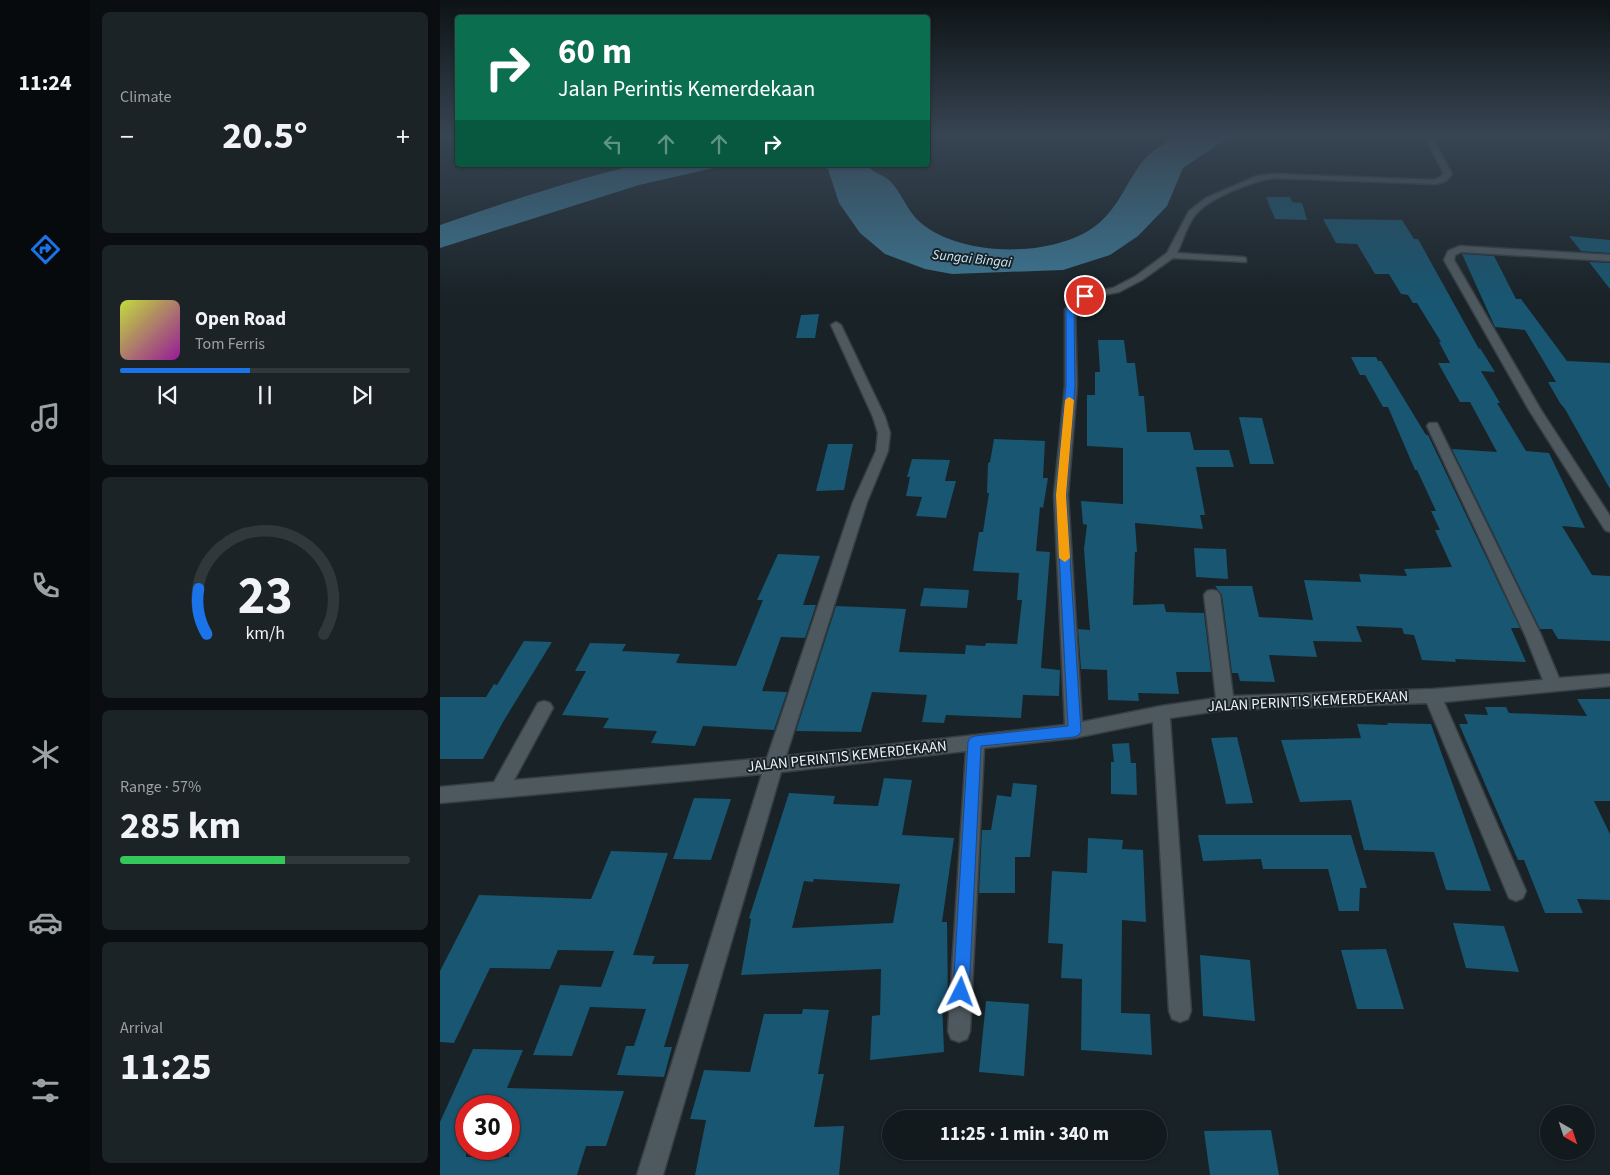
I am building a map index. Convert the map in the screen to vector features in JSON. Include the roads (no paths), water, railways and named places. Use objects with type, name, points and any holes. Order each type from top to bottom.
[{"type":"street","points":[[1074,731],[1061,495],[1070,386],[1070,310],[1074,302],[1085,296],[1116,290],[1140,278],[1171,255],[1192,213],[1209,200],[1233,190]]},
{"type":"street","points":[[1610,258],[1460,249],[1451,254],[1449,260],[1535,410],[1610,527]]},
{"type":"street","points":[[1171,255],[1243,260]]},
{"type":"street","points":[[650,1175],[774,765],[860,502],[882,451],[884,433],[879,417],[836,325]]},
{"type":"street","points":[[1433,426],[1533,635],[1554,684]]},
{"type":"street","points":[[1212,595],[1225,703]]},
{"type":"street","name":"JALAN PERINTIS KEMERDEKAAN","points":[[440,795],[774,765],[1074,731],[1161,713],[1225,703],[1433,696],[1610,680]]},
{"type":"street","points":[[1433,696],[1516,891]]},
{"type":"street","points":[[499,790],[544,708]]},
{"type":"street","points":[[1161,713],[1180,1011]]},
{"type":"street","points":[[959,1031],[975,742]]},
{"type":"water","points":[[546,190],[624,190],[440,248],[440,225]]},
{"type":"water","name":"Sungai Bingai","points":[[835,190],[898,190],[916,218],[938,234],[959,242],[982,247],[1006,249],[1031,248],[1054,244],[1076,237],[1102,221],[1124,190],[1174,190],[1167,206],[1138,236],[1110,255],[1063,270],[952,274],[925,269],[885,254],[860,233],[839,203]]}]
